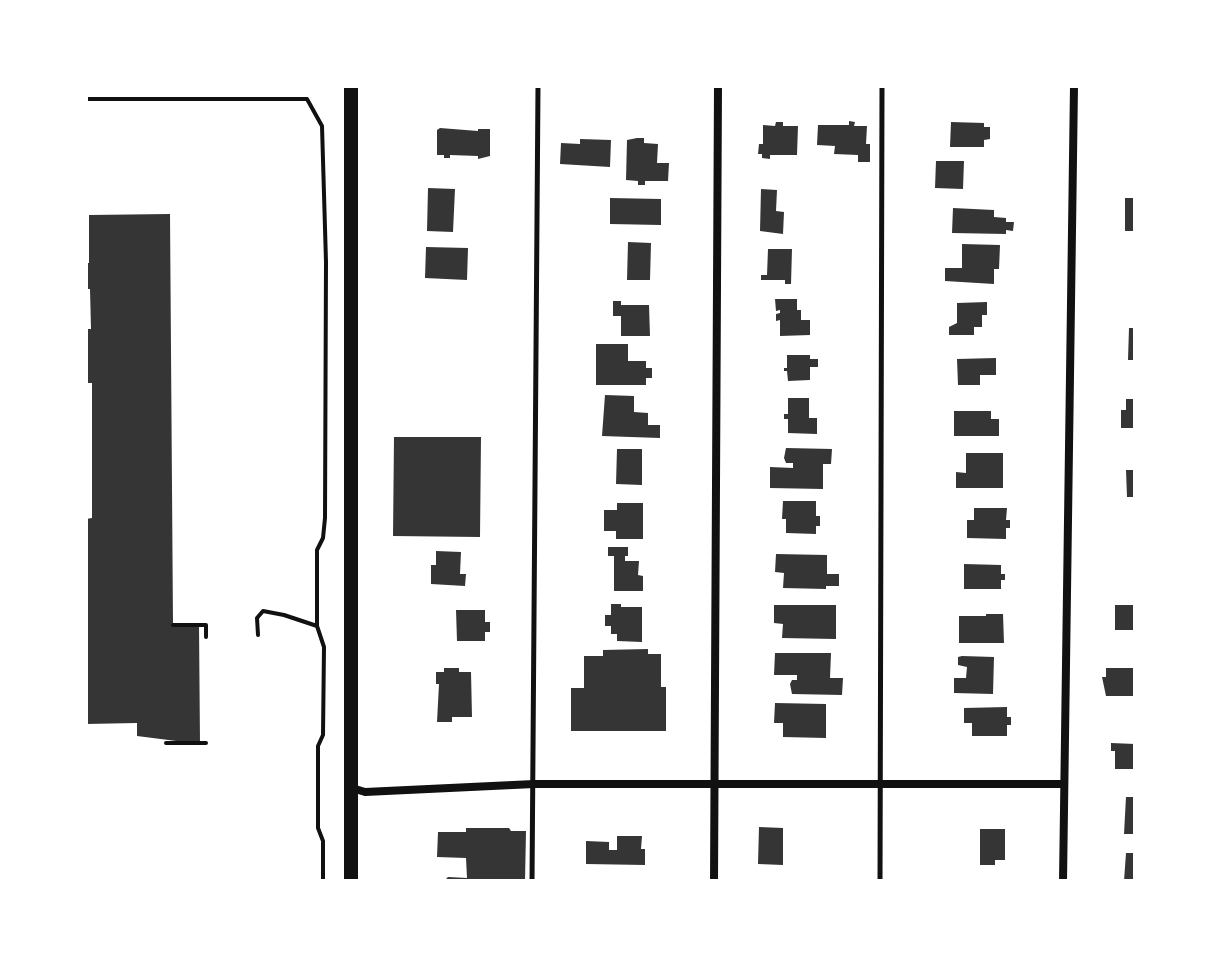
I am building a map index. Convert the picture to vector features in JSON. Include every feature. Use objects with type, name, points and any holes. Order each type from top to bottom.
[{"type":"main road","points":[[351,86],[351,881]]},
{"type":"street","points":[[714,881],[718,86]]},
{"type":"street","points":[[1063,881],[1074,86]]},
{"type":"street","points":[[352,788],[365,792],[534,784],[1064,784]]},
{"type":"lane","points":[[532,881],[538,86]]},
{"type":"lane","points":[[880,881],[882,86]]},
{"type":"path","points":[[86,99],[307,99],[322,126],[326,262],[325,518],[323,538],[317,550],[317,626],[324,647],[323,735],[318,746],[318,828],[323,841],[323,881]]},
{"type":"path","points":[[258,635],[257,618],[263,611],[317,626]]},
{"type":"path","points":[[173,625],[206,625],[206,637]]},
{"type":"path","points":[[166,743],[206,743]]},
{"type":"building","points":[[849,121],[855,122],[854,126],[867,126],[866,144],[870,144],[870,162],[858,162],[858,155],[834,154],[835,146],[817,145],[818,125],[849,125]]},
{"type":"building","points":[[776,122],[783,122],[783,126],[798,126],[797,155],[770,155],[770,159],[758,154],[759,144],[763,144],[763,125],[775,126]]},
{"type":"building","points":[[951,122],[984,123],[984,127],[990,127],[990,139],[984,140],[984,147],[950,147]]},
{"type":"building","points":[[490,129],[490,156],[478,159],[478,156],[450,155],[450,158],[444,158],[444,155],[437,155],[437,130]]},
{"type":"building","points":[[644,138],[644,143],[658,144],[657,163],[669,163],[668,181],[645,181],[645,185],[638,185],[638,181],[626,180],[627,140]]},
{"type":"building","points":[[580,139],[611,140],[610,167],[560,164],[561,143],[580,144]]},
{"type":"building","points":[[936,161],[964,161],[963,189],[935,188]]},
{"type":"building","points":[[428,188],[455,189],[453,232],[427,231]]},
{"type":"building","points":[[761,189],[777,190],[776,211],[784,212],[783,234],[760,231]]},
{"type":"building","points":[[610,198],[661,199],[661,225],[610,224]]},
{"type":"building","points":[[1125,198],[1135,198],[1135,231],[1125,231]]},
{"type":"building","points":[[953,208],[994,210],[994,217],[1014,222],[1013,231],[1006,230],[1006,234],[952,233]]},
{"type":"building","points":[[170,214],[173,625],[199,625],[200,744],[137,736],[137,723],[86,724],[86,519],[92,518],[92,383],[86,383],[86,329],[91,329],[90,289],[86,289],[89,215]]},
{"type":"building","points":[[628,242],[651,243],[650,280],[627,280]]},
{"type":"building","points":[[962,244],[1000,245],[999,269],[994,269],[994,284],[945,281],[945,268],[962,268]]},
{"type":"building","points":[[426,247],[468,248],[467,280],[425,278]]},
{"type":"building","points":[[768,249],[792,249],[791,284],[785,284],[785,280],[761,280],[761,275],[767,275]]},
{"type":"building","points":[[775,299],[797,299],[801,320],[810,320],[810,335],[780,336],[780,320],[776,321],[776,314],[780,310],[776,311]]},
{"type":"building","points":[[613,301],[621,301],[621,305],[649,305],[650,336],[621,336],[621,316],[613,316]]},
{"type":"building","points":[[987,302],[987,315],[982,315],[982,327],[974,327],[974,335],[949,335],[949,327],[957,323],[957,303]]},
{"type":"building","points":[[1129,328],[1135,328],[1135,360],[1128,360]]},
{"type":"building","points":[[596,344],[628,344],[628,361],[646,361],[646,368],[652,368],[652,378],[646,378],[646,385],[596,385]]},
{"type":"building","points":[[787,355],[810,355],[810,359],[818,359],[818,367],[810,367],[810,380],[788,381],[787,371],[784,371]]},
{"type":"building","points":[[996,358],[996,375],[980,375],[980,385],[958,385],[957,359]]},
{"type":"building","points":[[605,395],[634,396],[634,412],[648,413],[648,425],[660,425],[660,438],[602,436]]},
{"type":"building","points":[[788,398],[809,398],[809,418],[817,418],[817,434],[788,433],[788,419],[784,419],[784,414],[788,414]]},
{"type":"building","points":[[1126,399],[1135,399],[1135,428],[1121,428],[1121,410],[1126,410]]},
{"type":"building","points":[[954,411],[991,411],[991,419],[999,419],[999,436],[954,436]]},
{"type":"building","points":[[394,437],[481,437],[480,537],[393,536]]},
{"type":"building","points":[[786,448],[832,449],[831,464],[823,464],[823,489],[770,488],[770,467],[793,468],[793,463],[786,463],[784,458]]},
{"type":"building","points":[[617,449],[642,449],[642,485],[616,484]]},
{"type":"building","points":[[966,453],[1003,453],[1003,488],[956,488],[956,472],[966,473]]},
{"type":"building","points":[[1126,470],[1135,470],[1135,497],[1127,497]]},
{"type":"building","points":[[783,501],[816,501],[820,526],[816,526],[816,534],[786,533],[786,519],[782,519]]},
{"type":"building","points":[[617,503],[643,503],[643,539],[616,539],[616,531],[604,531],[604,510],[617,510]]},
{"type":"building","points":[[974,508],[1007,508],[1006,520],[1010,520],[1010,528],[1006,528],[1006,539],[967,538],[967,520],[974,520]]},
{"type":"building","points":[[608,547],[628,547],[625,561],[639,561],[638,575],[643,576],[643,591],[614,591],[614,556],[608,556]]},
{"type":"building","points":[[436,551],[461,552],[460,574],[466,574],[465,586],[431,584],[431,565],[436,565]]},
{"type":"building","points":[[776,554],[827,555],[827,574],[839,574],[839,586],[826,586],[826,589],[783,588],[784,573],[775,572]]},
{"type":"building","points":[[964,564],[1001,565],[1005,580],[1001,580],[1001,589],[964,589]]},
{"type":"building","points":[[611,604],[642,607],[642,642],[617,641],[617,634],[611,634],[611,626],[605,626],[605,615],[611,615]]},
{"type":"building","points":[[774,605],[836,605],[836,639],[782,638],[783,624],[774,623]]},
{"type":"building","points":[[1115,605],[1135,605],[1135,630],[1115,630]]},
{"type":"building","points":[[456,610],[485,610],[485,622],[490,622],[490,632],[485,632],[485,641],[457,641]]},
{"type":"building","points":[[1003,614],[1004,643],[959,643],[959,616]]},
{"type":"building","points":[[648,649],[648,654],[661,654],[661,687],[666,687],[666,731],[571,731],[571,688],[584,688],[584,656],[603,656],[603,650]]},
{"type":"building","points":[[775,653],[831,653],[830,678],[843,678],[842,695],[792,694],[790,684],[792,680],[797,680],[797,675],[774,675]]},
{"type":"building","points":[[958,657],[994,657],[993,694],[954,693],[954,678],[966,678],[967,667],[958,665]]},
{"type":"building","points":[[444,668],[471,672],[472,717],[452,717],[452,722],[437,722],[439,684],[436,684],[436,672],[444,672]]},
{"type":"building","points":[[1106,668],[1135,668],[1135,696],[1106,696],[1102,677],[1106,677]]},
{"type":"building","points":[[775,703],[826,704],[826,738],[783,737],[783,723],[774,723]]},
{"type":"building","points":[[1007,707],[1011,725],[1007,725],[1007,736],[972,736],[972,723],[964,723],[964,708]]},
{"type":"building","points":[[1111,743],[1135,744],[1135,769],[1115,769],[1115,751],[1111,751]]},
{"type":"building","points":[[1126,797],[1135,797],[1135,834],[1124,834]]},
{"type":"building","points":[[759,827],[783,828],[783,865],[758,864]]},
{"type":"building","points":[[466,828],[526,831],[525,881],[444,881],[448,877],[467,878],[466,858],[437,857],[438,832],[466,832]]},
{"type":"building","points":[[980,829],[1005,829],[1005,860],[995,860],[995,865],[980,865]]},
{"type":"building","points":[[617,836],[642,836],[645,865],[586,864],[586,841],[609,842],[609,850],[617,850]]},
{"type":"building","points":[[1126,853],[1135,853],[1135,881],[1124,881]]}]
